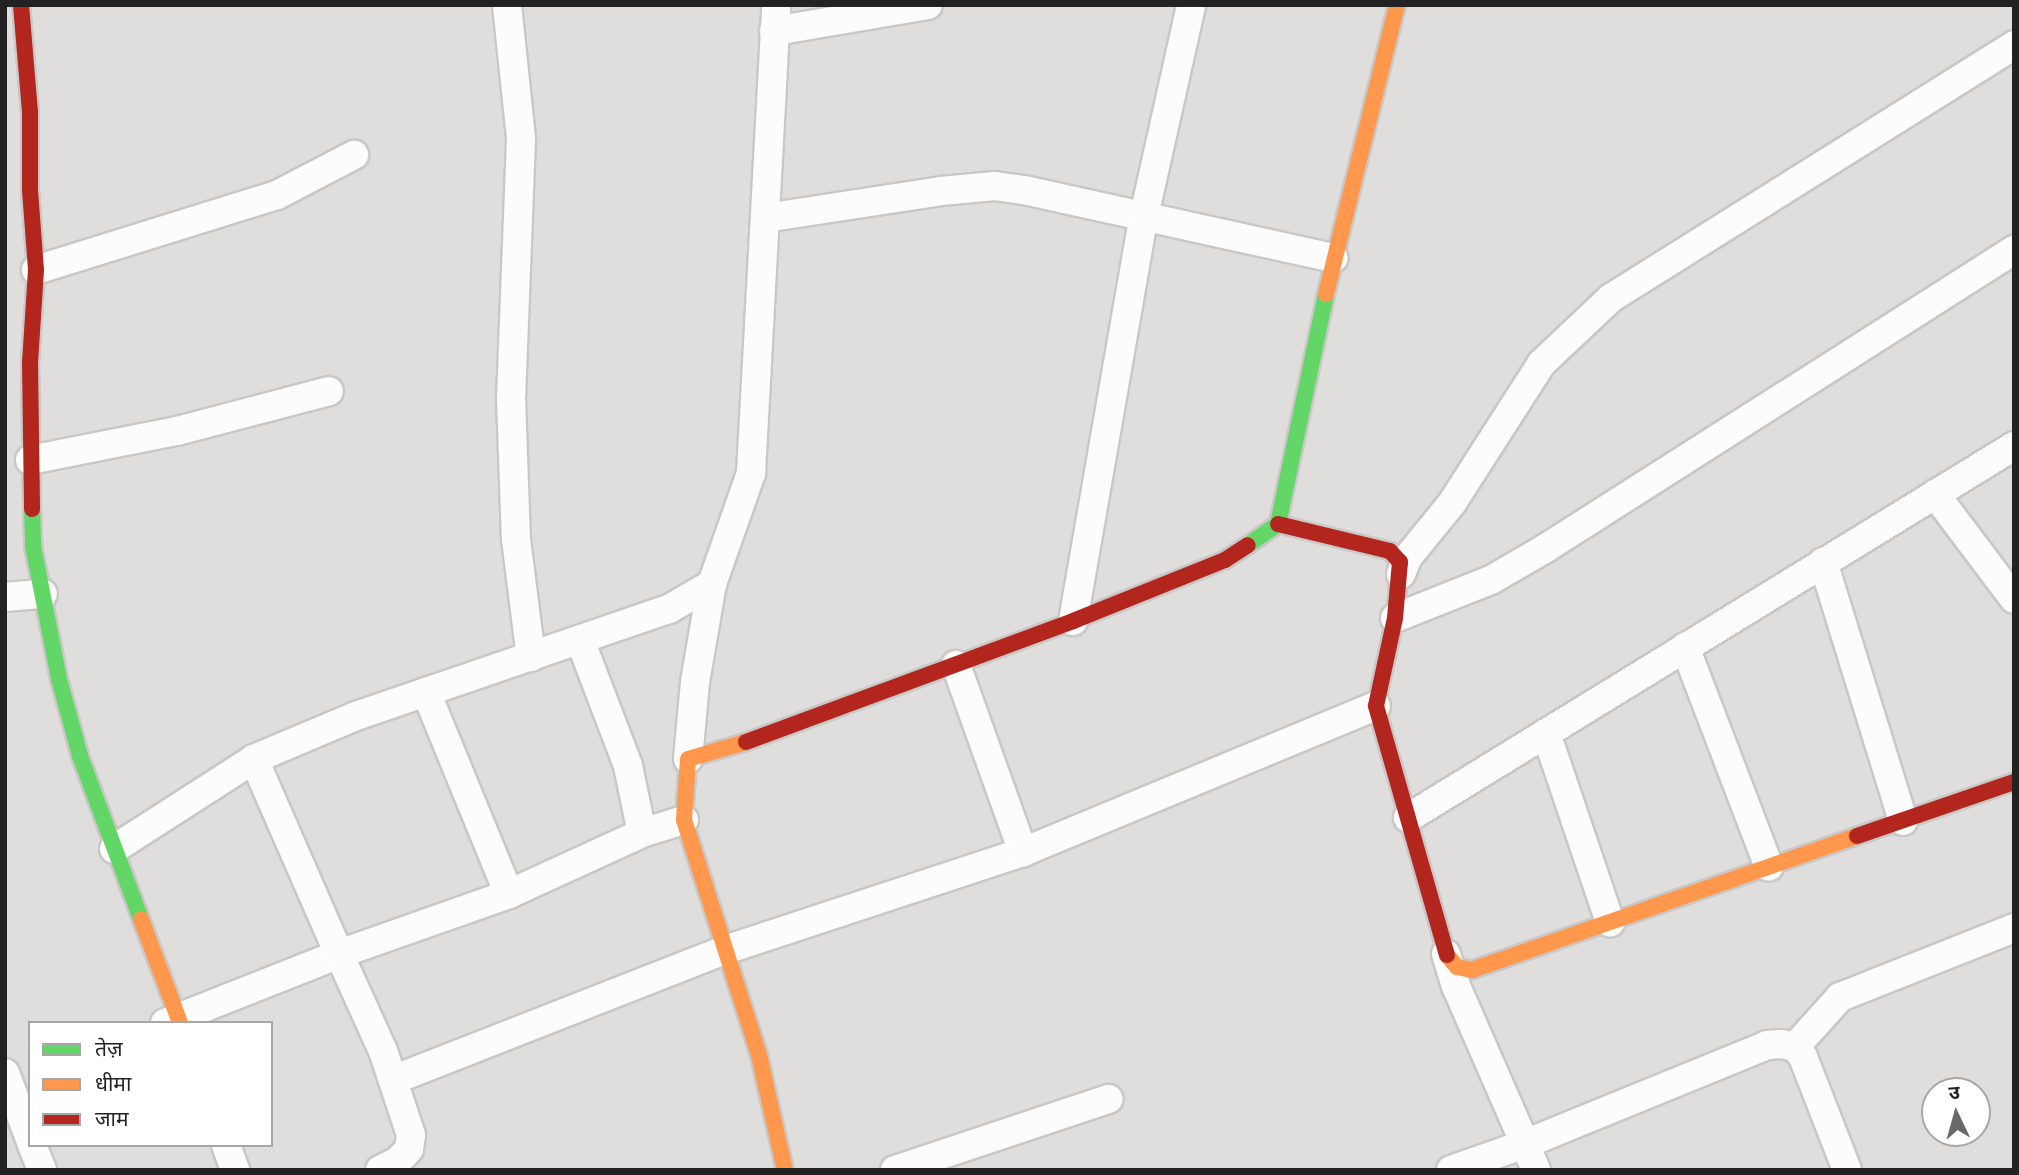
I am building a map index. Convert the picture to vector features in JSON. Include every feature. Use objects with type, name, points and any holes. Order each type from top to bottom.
[{"type":"street","points":[[21,5],[18,144],[36,270],[17,365],[30,460],[33,546],[59,679],[80,756],[175,1021],[339,954],[509,894],[642,833],[684,820]]},
{"type":"street","points":[[506,5],[521,139],[511,398],[516,539],[531,657]]},
{"type":"street","points":[[785,1170],[759,1055],[728,949],[684,820],[695,682],[712,584],[751,473],[775,18],[928,5]]},
{"type":"street","points":[[1073,621],[1144,216],[1191,5]]},
{"type":"street","points":[[688,759],[779,732],[1073,621],[1225,560],[1278,524],[1334,258],[1397,5]]},
{"type":"street","points":[[1401,574],[1408,557],[1452,503],[1542,363],[1611,298],[2014,45]]},
{"type":"street","points":[[36,270],[277,195],[354,155]]},
{"type":"street","points":[[765,218],[941,191],[995,186],[1334,258]]},
{"type":"street","points":[[1395,618],[1491,580],[1546,548],[2014,250]]},
{"type":"street","points":[[30,460],[177,430],[329,391]]},
{"type":"street","points":[[1408,818],[2014,446]]},
{"type":"street","points":[[1935,494],[2014,599]]},
{"type":"street","points":[[1278,524],[1390,551],[1401,562],[1395,618],[1376,706],[1456,986],[1536,1170]]},
{"type":"street","points":[[1824,562],[1903,821]]},
{"type":"street","points":[[114,849],[254,759],[356,716],[669,609],[712,584]]},
{"type":"street","points":[[5,597],[43,594]]},
{"type":"street","points":[[580,640],[628,766],[642,833]]},
{"type":"street","points":[[1685,647],[1769,867]]},
{"type":"street","points":[[956,665],[1023,852]]},
{"type":"street","points":[[426,692],[509,894]]},
{"type":"street","points":[[393,1080],[728,949],[1023,852],[1376,706]]},
{"type":"street","points":[[1546,733],[1610,922]]},
{"type":"street","points":[[254,759],[393,1080],[411,1135],[410,1149],[398,1161],[380,1170]]},
{"type":"street","points":[[1446,954],[1457,967],[1472,970],[2014,782]]},
{"type":"street","points":[[1795,1047],[1840,998],[2014,928]]},
{"type":"street","points":[[1451,1170],[1525,1144],[1767,1045],[1795,1047],[1803,1057],[1847,1170]]},
{"type":"street","points":[[15,1078],[28,1131]]},
{"type":"street","points":[[895,1170],[1109,1099]]},
{"type":"street","points":[[33,1147],[42,1170]]},
{"type":"street","points":[[227,1147],[234,1170]]},
{"type":"shaded area","points":[[5,5],[2014,5],[2014,1170],[5,1170]]},
{"type":"traffic: fast","points":[[1248,545],[1278,524],[1326,294]]},
{"type":"traffic: fast","points":[[32,509],[33,546],[59,679],[80,756],[141,919]]},
{"type":"traffic: slow","points":[[1326,294],[1397,5]]},
{"type":"traffic: slow","points":[[746,742],[688,759],[684,820],[759,1055],[785,1170]]},
{"type":"traffic: slow","points":[[1447,955],[1457,967],[1472,970],[1857,836]]},
{"type":"traffic: slow","points":[[141,919],[179,1021]]},
{"type":"traffic: jam","points":[[21,5],[30,112],[30,190],[36,270],[30,362],[32,509]]},
{"type":"traffic: jam","points":[[1278,524],[1390,551],[1400,562],[1395,618],[1376,706],[1447,955]]},
{"type":"traffic: jam","points":[[746,742],[1073,621],[1225,560],[1248,545]]},
{"type":"traffic: jam","points":[[1857,836],[2014,782]]}]
